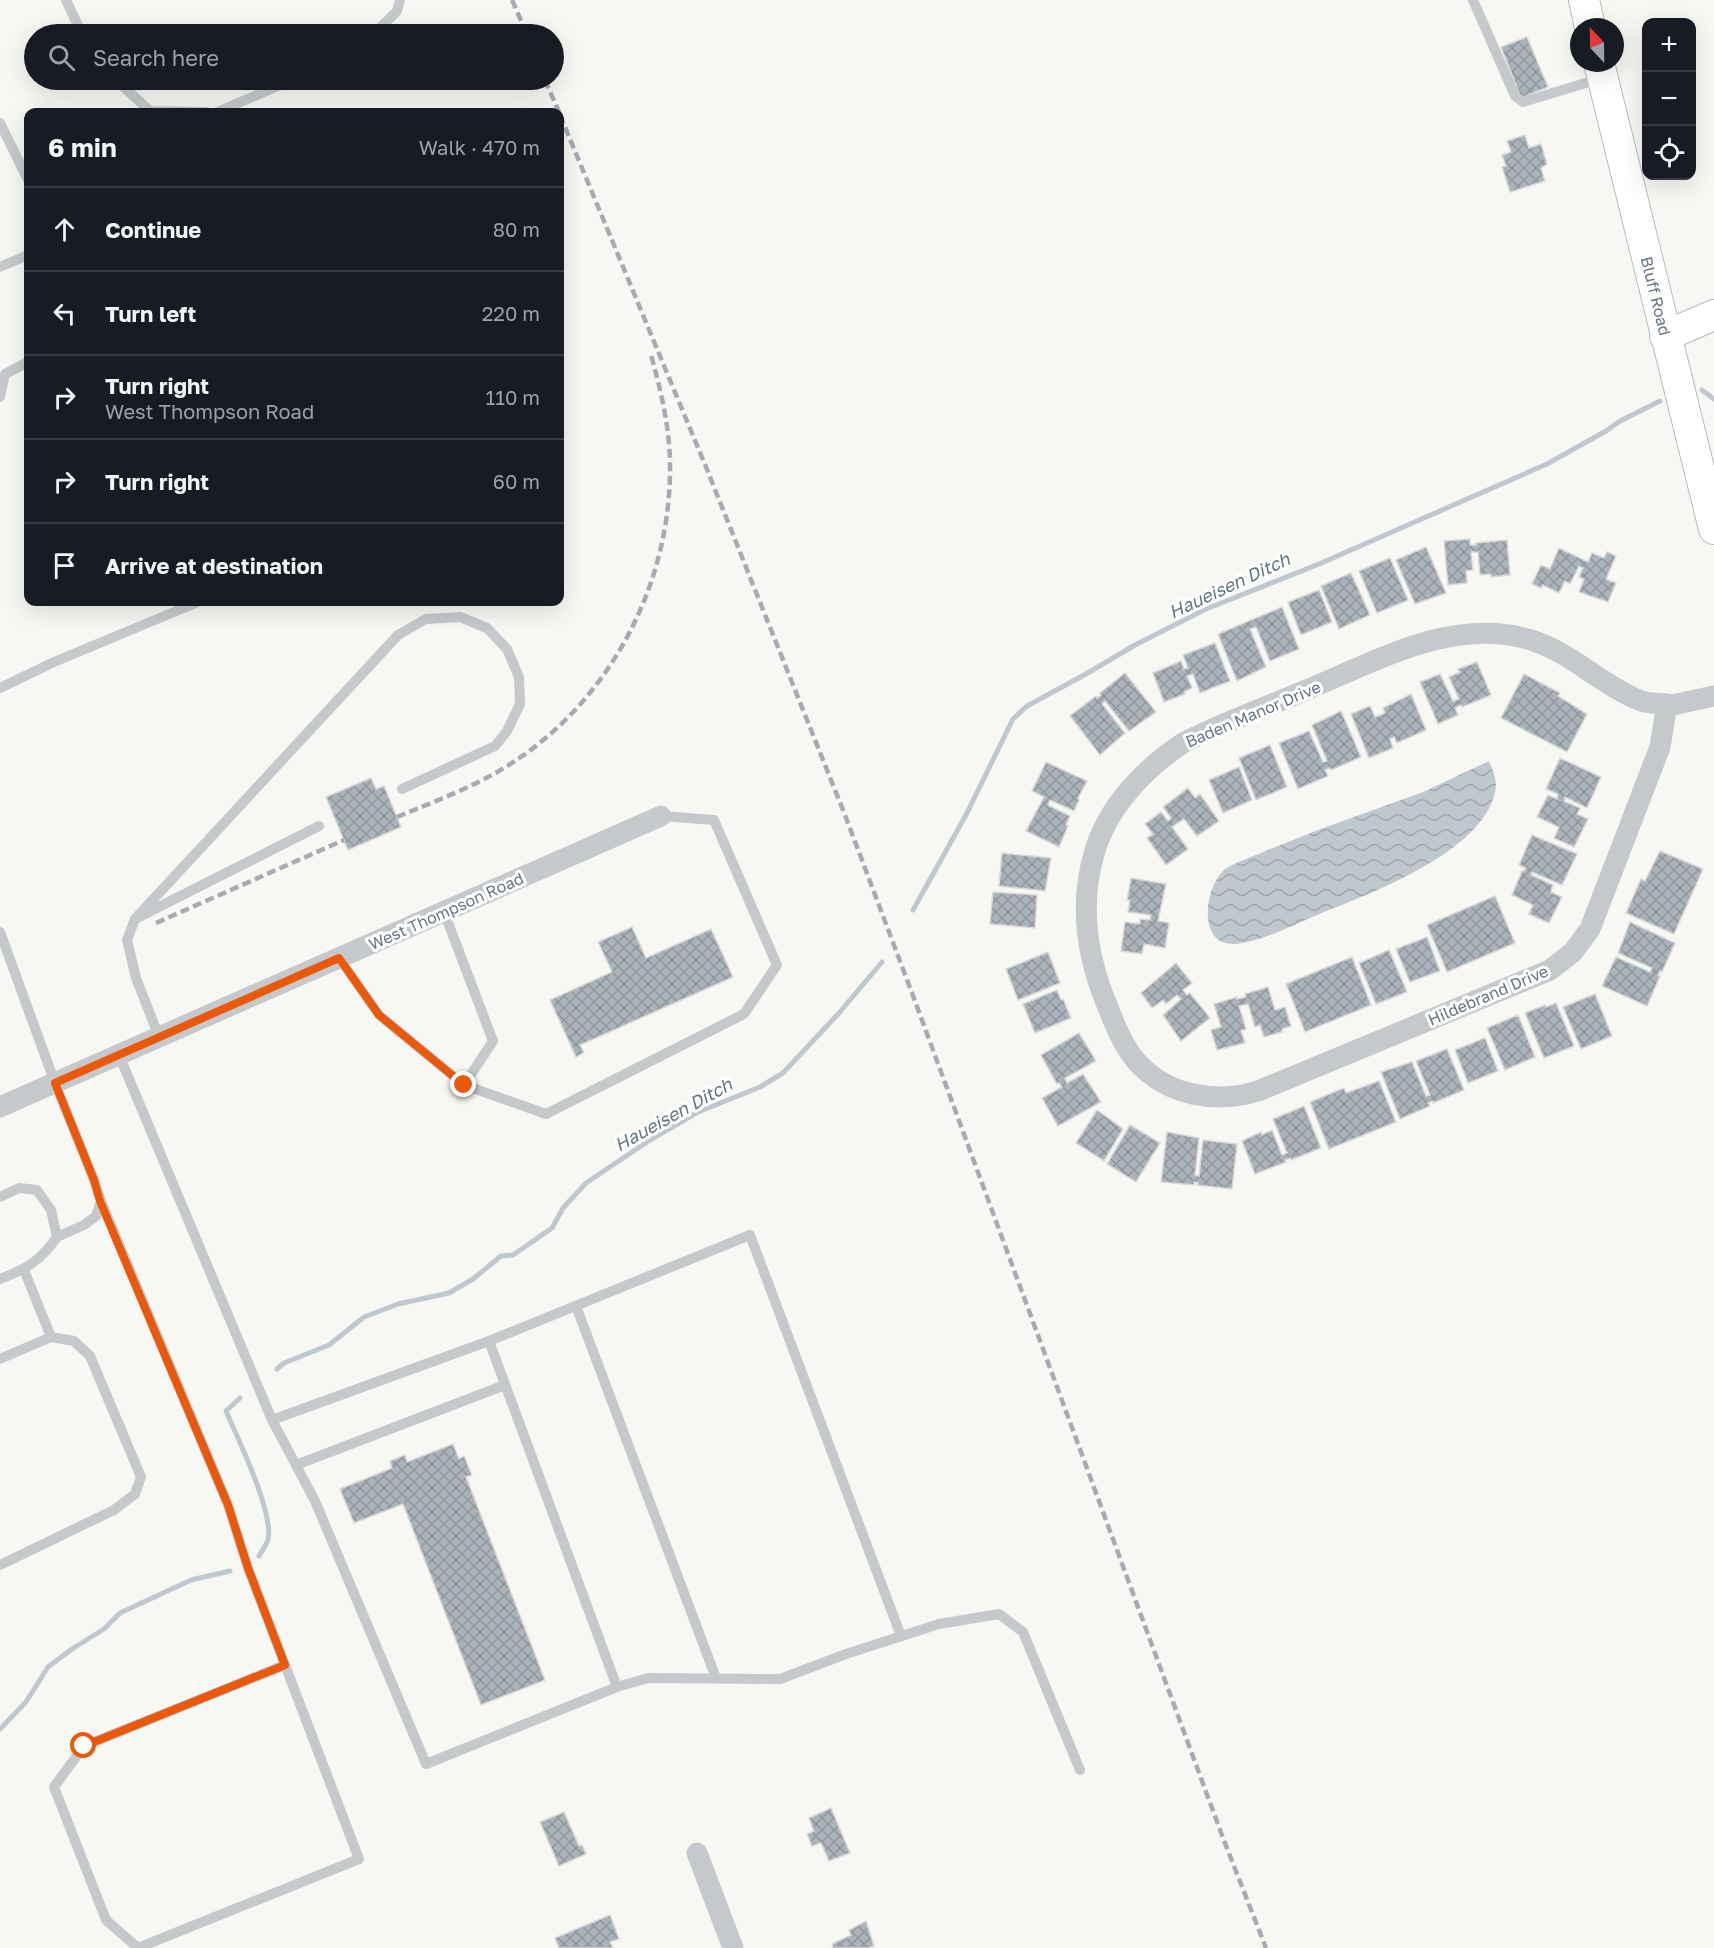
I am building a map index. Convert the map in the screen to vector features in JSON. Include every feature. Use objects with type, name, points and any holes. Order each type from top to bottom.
[{"type":"main road","points":[[1584,0],[1588,18]]},
{"type":"main road","name":"Bluff Road","points":[[1601,72],[1714,529]]},
{"type":"main road","points":[[1665,336],[1714,315]]},
{"type":"street","name":"Baden Manor Drive","points":[[1182,1090],[1161,1081],[1147,1070],[1137,1061],[1120,1035],[1092,964],[1085,909],[1089,872],[1094,853],[1111,816],[1136,782],[1166,754],[1201,734],[1414,646],[1462,635],[1497,635],[1535,641],[1572,660],[1624,693],[1644,702],[1667,704],[1714,696]]},
{"type":"street","name":"Hildebrand Drive","points":[[1182,1090],[1211,1098],[1227,1098],[1258,1091],[1535,977],[1563,961],[1574,952],[1590,929],[1660,747],[1667,704]]},
{"type":"street","name":"West Thompson Road","points":[[0,1107],[661,816]]},
{"type":"street","points":[[697,1853],[733,1948]]},
{"type":"lane","points":[[66,0],[77,24]]},
{"type":"lane","points":[[384,24],[397,11],[400,0]]},
{"type":"lane","points":[[1473,0],[1515,96],[1523,102],[1596,72]]},
{"type":"lane","points":[[127,90],[147,108]]},
{"type":"lane","points":[[226,108],[269,90]]},
{"type":"lane","points":[[0,123],[24,172]]},
{"type":"lane","points":[[0,267],[24,257]]},
{"type":"lane","points":[[0,397],[5,374],[24,364]]},
{"type":"lane","points":[[0,688],[54,662],[188,606]]},
{"type":"lane","points":[[159,1037],[136,978],[127,940],[135,919],[398,636],[426,618],[460,617],[487,628],[507,649],[519,677],[520,704],[507,731],[495,746],[402,789]]},
{"type":"lane","points":[[339,958],[379,1015],[464,1085],[546,1114],[744,1014],[777,965],[714,820],[661,816]]},
{"type":"lane","points":[[135,919],[319,826]]},
{"type":"lane","points":[[444,912],[493,1041],[464,1085]]},
{"type":"lane","points":[[0,932],[100,1201],[228,1505],[248,1568],[285,1665],[359,1859],[138,1948],[106,1920],[54,1787],[84,1746],[285,1665]]},
{"type":"lane","points":[[119,1055],[272,1420],[315,1501],[426,1764],[617,1687],[648,1678],[780,1679],[846,1654],[939,1624],[999,1614],[1023,1632],[1080,1770]]},
{"type":"lane","points":[[0,1197],[20,1188],[37,1190],[51,1210],[57,1237]]},
{"type":"lane","points":[[0,1279],[24,1269],[44,1256],[57,1237],[90,1221],[96,1216],[100,1201]]},
{"type":"lane","points":[[272,1420],[489,1341],[750,1235],[901,1636]]},
{"type":"lane","points":[[24,1269],[51,1337]]},
{"type":"lane","points":[[576,1306],[716,1678]]},
{"type":"lane","points":[[0,1359],[51,1337],[74,1341],[90,1356],[141,1477],[135,1494],[114,1510],[0,1564]]},
{"type":"lane","points":[[489,1341],[617,1687]]},
{"type":"lane","points":[[296,1465],[505,1384]]},
{"type":"water","points":[[1489,761],[1495,776],[1496,788],[1486,814],[1469,834],[1447,852],[1393,883],[1266,937],[1235,944],[1223,942],[1214,936],[1208,915],[1209,902],[1217,878],[1227,868],[1318,830],[1423,792]]},
{"type":"building","points":[[1527,37],[1548,87],[1521,98],[1501,47]]},
{"type":"building","points":[[1525,135],[1529,148],[1541,144],[1547,164],[1541,168],[1545,181],[1510,192],[1502,167],[1506,166],[1502,155],[1511,152],[1507,141]]},
{"type":"building","points":[[1470,539],[1470,545],[1507,540],[1510,575],[1491,577],[1491,574],[1480,575],[1478,552],[1471,552],[1473,570],[1466,571],[1467,583],[1448,585],[1444,541]]},
{"type":"building","points":[[1426,547],[1446,593],[1415,604],[1396,560]]},
{"type":"building","points":[[1559,548],[1588,562],[1592,553],[1604,558],[1607,552],[1616,556],[1606,579],[1616,583],[1608,602],[1579,592],[1584,579],[1579,577],[1583,568],[1579,566],[1570,584],[1565,581],[1559,593],[1543,585],[1541,588],[1532,584],[1541,565],[1550,569]]},
{"type":"building","points":[[1390,558],[1408,600],[1377,613],[1359,571]]},
{"type":"building","points":[[1351,573],[1370,615],[1339,629],[1321,586]]},
{"type":"building","points":[[1319,590],[1332,622],[1301,635],[1288,602]]},
{"type":"building","points":[[1282,607],[1299,649],[1270,661],[1256,627],[1250,629],[1266,667],[1237,681],[1218,634]]},
{"type":"building","points":[[1215,643],[1230,681],[1200,693],[1193,674],[1187,676],[1192,688],[1184,692],[1185,694],[1164,702],[1153,673],[1181,661],[1184,669],[1188,668],[1183,655]]},
{"type":"building","points":[[1477,662],[1491,695],[1455,708],[1458,715],[1438,724],[1420,682],[1440,674],[1453,701],[1459,699],[1449,677],[1460,672],[1458,669]]},
{"type":"building","points":[[1125,673],[1156,712],[1129,731],[1105,701],[1102,704],[1125,733],[1100,755],[1070,716],[1096,696],[1097,698],[1101,695],[1100,693]]},
{"type":"building","points":[[1524,674],[1560,693],[1558,696],[1587,714],[1567,752],[1501,718]]},
{"type":"building","points":[[1411,694],[1426,730],[1397,743],[1394,737],[1390,739],[1393,748],[1369,758],[1351,714],[1370,706],[1375,717],[1385,713],[1383,708]]},
{"type":"building","points":[[1341,711],[1361,757],[1331,770],[1330,768],[1325,770],[1328,776],[1298,789],[1279,743],[1309,731],[1323,762],[1327,761],[1312,725]]},
{"type":"building","points":[[1270,745],[1287,787],[1256,800],[1239,758]]},
{"type":"building","points":[[1560,758],[1601,777],[1587,808],[1565,797],[1564,801],[1580,808],[1577,814],[1588,819],[1574,847],[1554,838],[1559,827],[1537,817],[1548,795],[1557,799],[1558,794],[1546,789]]},
{"type":"building","points":[[1046,762],[1087,781],[1074,811],[1050,800],[1048,805],[1070,816],[1059,847],[1026,831],[1044,797],[1032,791]]},
{"type":"building","points":[[1239,767],[1252,800],[1223,813],[1209,780]]},
{"type":"building","points":[[371,778],[376,789],[384,786],[401,827],[348,850],[326,797]]},
{"type":"building","points":[[1188,788],[1195,798],[1200,794],[1219,821],[1197,836],[1184,819],[1172,827],[1188,849],[1166,865],[1147,838],[1153,834],[1145,824],[1161,812],[1168,821],[1171,818],[1163,807]]},
{"type":"building","points":[[1532,835],[1577,854],[1562,885],[1532,872],[1531,875],[1553,885],[1551,892],[1562,897],[1549,923],[1529,914],[1533,905],[1512,895],[1522,871],[1526,868],[1519,865]]},
{"type":"building","points":[[1660,851],[1703,869],[1674,934],[1626,913],[1641,879],[1645,881]]},
{"type":"building","points":[[1002,853],[1051,858],[1045,891],[999,886]]},
{"type":"building","points":[[1131,878],[1166,884],[1158,921],[1169,923],[1165,948],[1144,944],[1142,954],[1121,951],[1125,922],[1140,924],[1140,919],[1150,920],[1151,915],[1128,912],[1130,900],[1127,900]]},
{"type":"building","points":[[993,892],[1037,895],[1035,928],[990,924]]},
{"type":"building","points":[[1495,896],[1515,943],[1447,972],[1427,925]]},
{"type":"building","points":[[1630,922],[1675,943],[1662,972],[1660,971],[1658,975],[1660,976],[1647,1006],[1602,986],[1616,957],[1650,972],[1652,968],[1618,953]]},
{"type":"building","points":[[632,927],[646,958],[711,929],[733,977],[580,1045],[584,1053],[576,1057],[550,1000],[612,972],[598,942]]},
{"type":"building","points":[[1427,937],[1440,971],[1410,982],[1396,949]]},
{"type":"building","points":[[1389,950],[1407,992],[1376,1004],[1359,963]]},
{"type":"building","points":[[1048,952],[1060,983],[1018,1000],[1006,969]]},
{"type":"building","points":[[1352,957],[1371,1005],[1305,1032],[1286,984]]},
{"type":"building","points":[[1176,963],[1192,983],[1183,990],[1187,995],[1190,993],[1210,1018],[1181,1041],[1163,1015],[1181,999],[1177,995],[1166,1004],[1163,1000],[1152,1008],[1141,993]]},
{"type":"building","points":[[1268,987],[1275,1010],[1285,1007],[1291,1026],[1282,1029],[1282,1032],[1264,1037],[1260,1025],[1255,1027],[1248,1004],[1239,1006],[1246,1029],[1241,1031],[1245,1043],[1217,1050],[1211,1030],[1221,1027],[1214,1004],[1237,997],[1237,999],[1246,997],[1245,994]]},
{"type":"building","points":[[1057,990],[1071,1018],[1035,1033],[1023,1004]]},
{"type":"building","points":[[1595,994],[1612,1036],[1581,1049],[1563,1007]]},
{"type":"building","points":[[1556,1003],[1574,1046],[1544,1058],[1525,1013]]},
{"type":"building","points":[[1518,1015],[1535,1057],[1505,1070],[1487,1028]]},
{"type":"building","points":[[1079,1033],[1096,1061],[1065,1078],[1067,1083],[1083,1074],[1101,1102],[1058,1126],[1042,1098],[1062,1087],[1059,1083],[1057,1084],[1041,1055]]},
{"type":"building","points":[[1485,1038],[1498,1071],[1468,1083],[1455,1050]]},
{"type":"building","points":[[1447,1049],[1464,1090],[1433,1103],[1432,1101],[1428,1103],[1430,1106],[1400,1119],[1381,1072],[1412,1062],[1426,1096],[1430,1095],[1416,1061]]},
{"type":"building","points":[[1379,1081],[1396,1122],[1329,1149],[1310,1102],[1344,1088],[1346,1093]]},
{"type":"building","points":[[1304,1106],[1321,1148],[1291,1160],[1290,1158],[1285,1160],[1286,1162],[1255,1174],[1242,1141],[1261,1132],[1262,1135],[1272,1130],[1282,1155],[1287,1153],[1273,1119]]},
{"type":"building","points":[[1097,1110],[1123,1129],[1104,1161],[1076,1143]]},
{"type":"building","points":[[1130,1125],[1160,1143],[1136,1182],[1107,1164]]},
{"type":"building","points":[[1167,1132],[1199,1138],[1195,1175],[1199,1176],[1203,1140],[1237,1144],[1232,1189],[1197,1185],[1198,1183],[1194,1182],[1194,1185],[1161,1182]]},
{"type":"building","points":[[453,1444],[459,1459],[464,1456],[472,1475],[466,1477],[545,1680],[481,1705],[403,1504],[354,1523],[340,1489],[392,1468],[390,1461],[405,1455],[407,1462]]},
{"type":"building","points":[[831,1808],[850,1853],[829,1861],[821,1843],[812,1846],[807,1834],[814,1831],[809,1818]]},
{"type":"building","points":[[564,1812],[579,1846],[582,1845],[586,1854],[559,1866],[540,1822]]},
{"type":"building","points":[[610,1915],[619,1939],[610,1942],[613,1948],[559,1948],[555,1938]]},
{"type":"building","points":[[866,1921],[874,1946],[833,1948],[832,1944],[851,1935],[849,1930]]},
{"type":"waterway","name":"Haueisen Ditch","points":[[1702,390],[1714,399]]},
{"type":"waterway","name":"Haueisen Ditch","points":[[913,910],[966,815],[1013,719],[1027,706],[1135,645],[1206,609],[1319,564],[1547,464],[1620,421],[1660,401]]},
{"type":"waterway","name":"Haueisen Ditch","points":[[277,1369],[284,1363],[329,1345],[364,1317],[398,1304],[449,1293],[473,1279],[501,1256],[513,1255],[552,1228],[563,1208],[586,1183],[650,1140],[698,1112],[760,1087],[783,1073],[839,1013],[882,962]]},
{"type":"waterway","name":"Haueisen Ditch","points":[[240,1398],[226,1411],[254,1476],[266,1512],[268,1540],[259,1556]]},
{"type":"waterway","name":"Haueisen Ditch","points":[[0,1729],[26,1702],[48,1667],[104,1629],[120,1613],[191,1580],[230,1571]]},
{"type":"railway","points":[[512,0],[523,24]]},
{"type":"railway","points":[[549,90],[557,108]]},
{"type":"railway","points":[[564,125],[706,467],[845,815],[1223,1838],[1266,1948]]},
{"type":"railway","points":[[397,817],[478,782],[504,768],[541,742],[574,711],[602,676],[626,638],[645,598],[659,555],[667,511],[670,466],[667,424],[651,355]]},
{"type":"railway","points":[[156,923],[344,840]]},
{"type":"route","points":[[84,1746],[285,1665],[248,1568],[228,1505],[100,1201],[94,1180],[55,1083],[339,958],[379,1015],[464,1085]]}]
